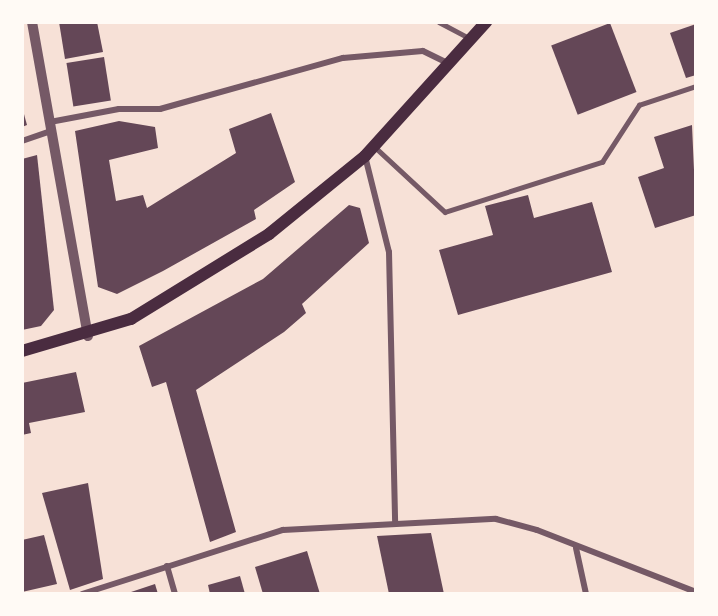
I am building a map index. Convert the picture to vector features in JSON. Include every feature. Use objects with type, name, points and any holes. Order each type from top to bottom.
[{"type":"main road","points":[[22,351],[88,336],[198,281],[269,234],[369,151],[446,62],[486,22]]},
{"type":"street","points":[[32,22],[88,336]]},
{"type":"street","points":[[22,141],[50,126],[119,109],[160,109],[343,58],[423,51],[446,62]]},
{"type":"street","points":[[369,151],[389,252],[395,523]]},
{"type":"street","points":[[82,594],[283,530],[496,519],[696,592]]},
{"type":"street","points":[[576,548],[586,594]]},
{"type":"street","points":[[167,566],[175,594]]},
{"type":"lane","points":[[439,22],[469,38]]},
{"type":"lane","points":[[369,151],[445,212],[602,162],[639,105],[696,86]]},
{"type":"building","points":[[59,22],[97,22],[103,52],[65,59]]},
{"type":"building","points":[[610,23],[637,92],[578,115],[551,46]]},
{"type":"building","points":[[696,24],[696,75],[686,78],[670,33]]},
{"type":"building","points":[[104,57],[111,100],[73,106],[66,63]]},
{"type":"building","points":[[22,107],[27,125],[22,127]]},
{"type":"building","points":[[271,113],[295,182],[254,210],[256,219],[163,271],[117,294],[98,287],[75,131],[119,121],[155,127],[158,148],[109,160],[116,201],[143,195],[147,208],[236,153],[229,129]]},
{"type":"building","points":[[692,125],[696,215],[655,228],[638,177],[664,168],[654,137]]},
{"type":"building","points":[[37,155],[54,310],[41,326],[22,330],[22,159]]},
{"type":"building","points":[[528,195],[534,218],[592,202],[612,272],[458,315],[439,250],[493,235],[485,206]]},
{"type":"building","points":[[349,205],[360,208],[369,243],[302,304],[306,313],[284,332],[196,390],[236,532],[210,542],[166,382],[152,387],[139,346],[263,279]]},
{"type":"building","points":[[76,372],[85,412],[29,423],[31,433],[22,435],[22,383]]},
{"type":"building","points":[[88,483],[103,579],[70,590],[42,493]]},
{"type":"building","points":[[431,533],[444,594],[389,594],[377,536]]},
{"type":"building","points":[[44,535],[57,584],[22,592],[22,540]]},
{"type":"building","points":[[307,551],[320,594],[263,594],[255,567]]},
{"type":"building","points":[[240,576],[245,594],[210,594],[208,585]]},
{"type":"building","points":[[155,584],[158,594],[128,594],[128,593]]}]
